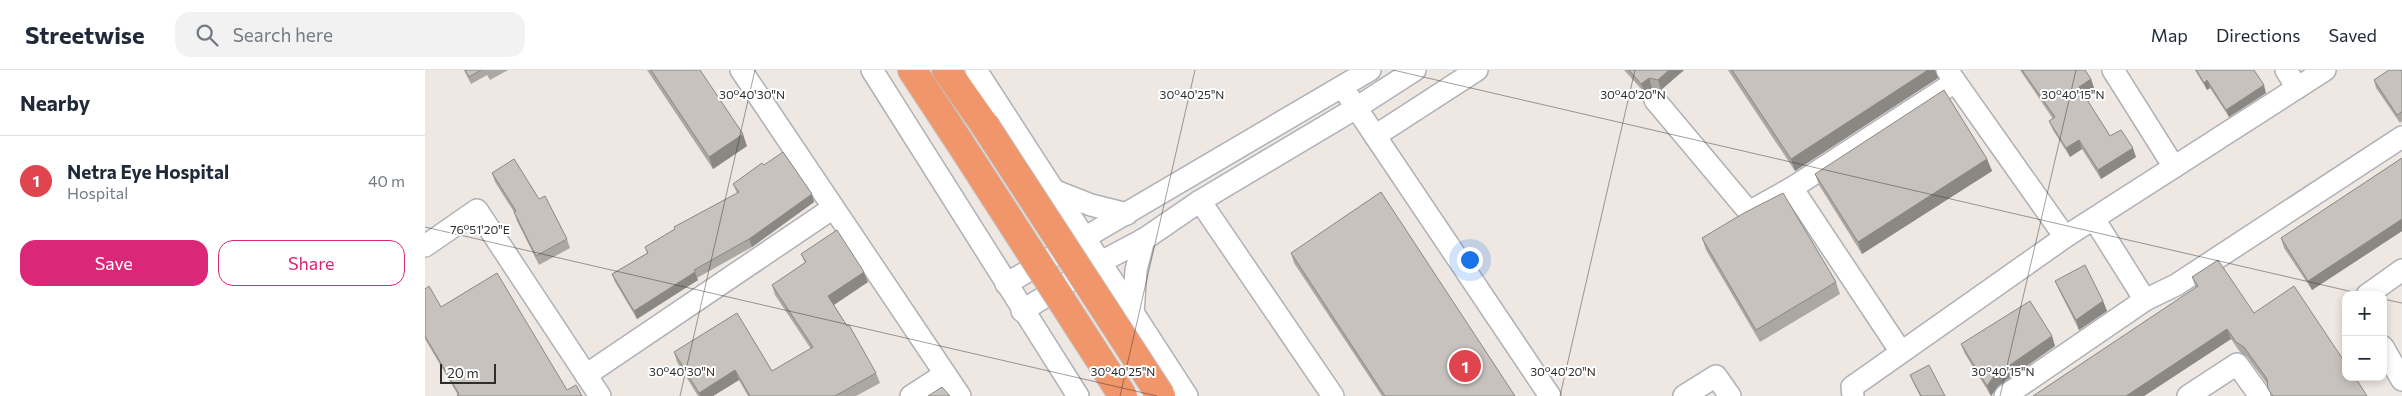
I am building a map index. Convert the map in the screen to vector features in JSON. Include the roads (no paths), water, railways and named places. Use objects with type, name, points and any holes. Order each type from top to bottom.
[{"type":"highway","points":[[912,70],[1123,396]]},
{"type":"highway","points":[[946,70],[984,124],[1161,396]]},
{"type":"street","points":[[741,70],[960,396]]},
{"type":"street","points":[[872,70],[1022,311],[1078,396]]},
{"type":"street","points":[[976,70],[1099,263],[1187,396]]},
{"type":"street","points":[[1006,284],[1083,237],[1127,214],[1343,88],[1370,70]]},
{"type":"street","points":[[1022,311],[1099,263],[1145,239],[1200,201],[1356,108],[1415,70]]},
{"type":"street","points":[[1375,136],[1477,70]]},
{"type":"street","points":[[2113,70],[2174,167]]},
{"type":"street","points":[[2286,70],[2297,88]]},
{"type":"street","points":[[1853,396],[1853,387],[2065,237],[2325,70]]},
{"type":"street","points":[[1655,100],[1749,212],[1792,188],[1951,76],[2065,237]]},
{"type":"street","points":[[1343,88],[1550,396]]},
{"type":"street","points":[[2005,396],[2145,300],[2176,285],[2402,137]]},
{"type":"street","points":[[1792,188],[1901,352]]},
{"type":"street","points":[[1053,190],[1091,205],[1127,214]]},
{"type":"street","points":[[1200,201],[1333,396]]},
{"type":"street","points":[[586,375],[833,208]]},
{"type":"street","points":[[425,246],[477,210],[600,396]]},
{"type":"street","points":[[2094,219],[2145,300]]},
{"type":"street","points":[[1133,313],[1136,270],[1145,239]]},
{"type":"street","points":[[2373,291],[2402,270]]},
{"type":"street","points":[[2387,354],[2402,380]]},
{"type":"street","points":[[2188,396],[2237,364],[2260,396]]},
{"type":"street","points":[[911,396],[945,374]]},
{"type":"street","points":[[1684,396],[1716,376],[1730,396]]},
{"type":"place","name":"Netra Eye Hospital","points":[[1465,366]]}]
